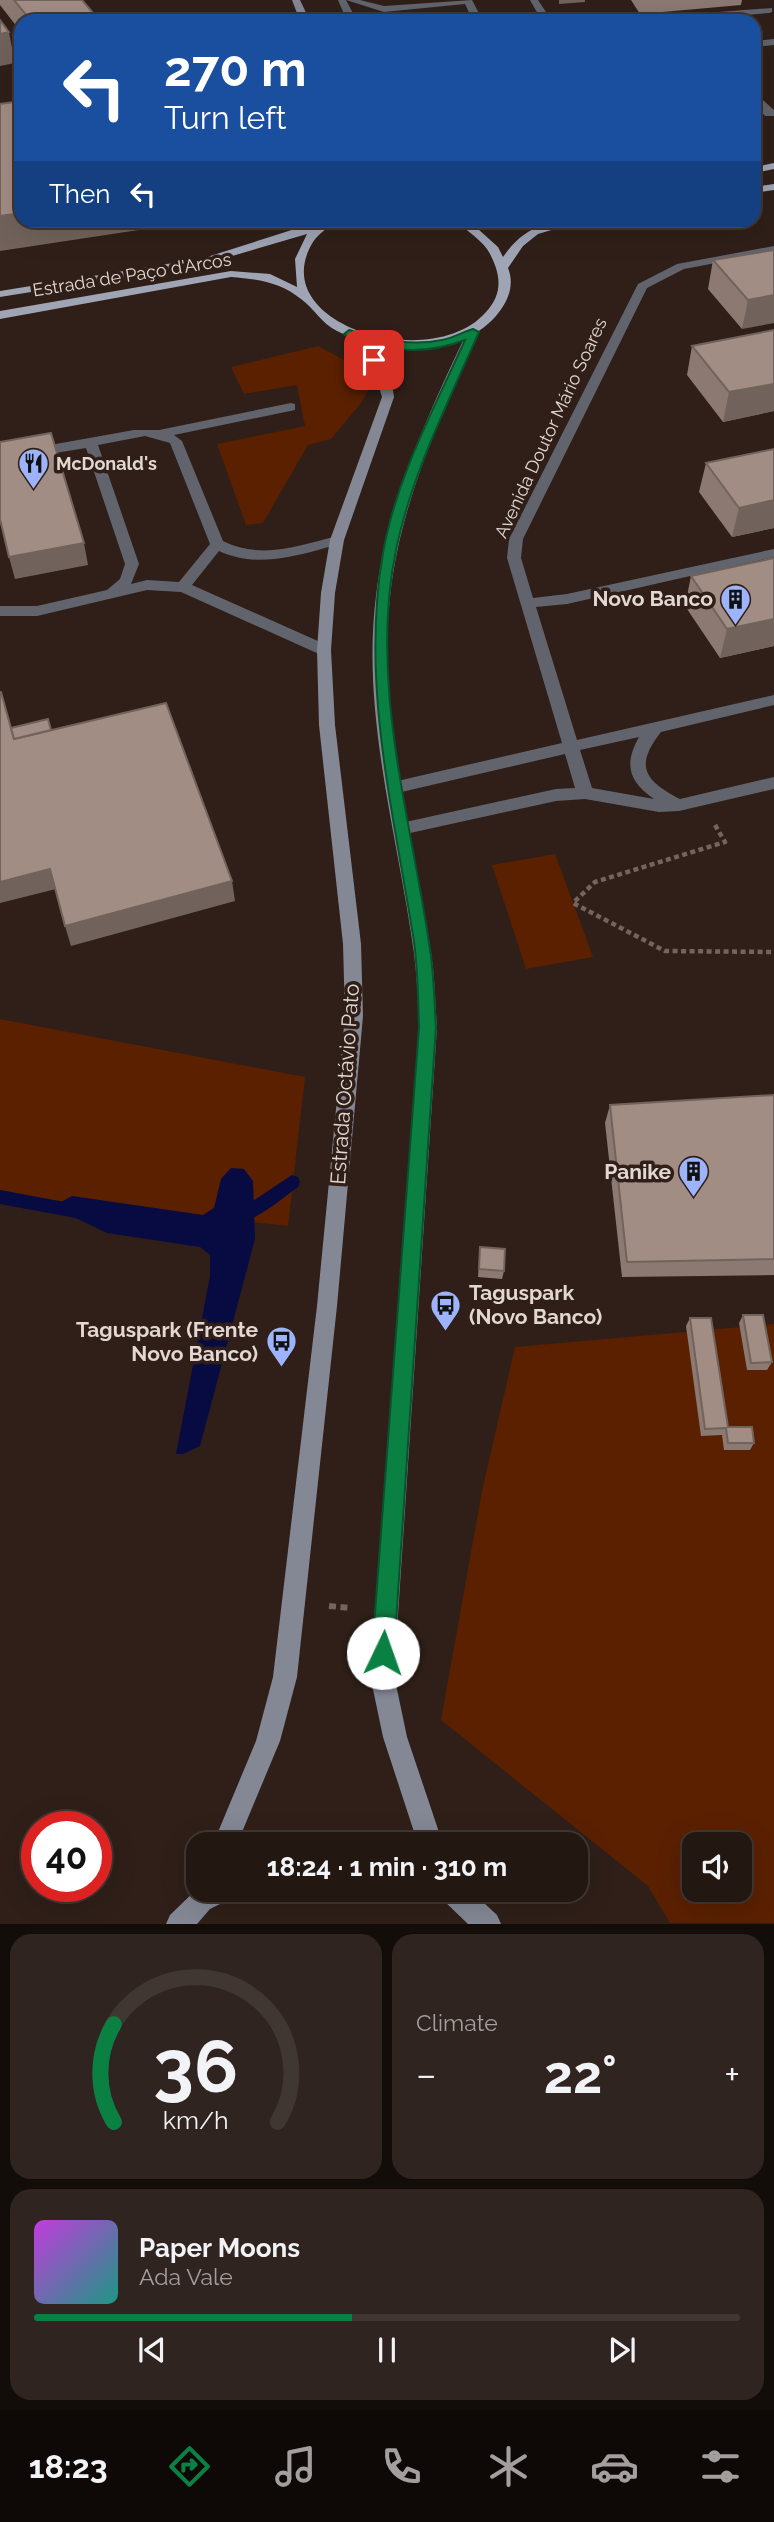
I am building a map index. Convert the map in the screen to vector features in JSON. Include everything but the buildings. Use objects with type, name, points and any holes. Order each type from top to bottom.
[{"type":"main road","name":"Estrada de Paço d'Arcos","points":[[0,295],[205,261],[309,228]]},
{"type":"main road","points":[[322,228],[307,242],[299,264],[300,281],[307,297],[318,312],[349,334],[383,345],[408,348],[446,343],[473,332],[501,303],[506,283],[503,266],[486,240],[471,228]]},
{"type":"main road","points":[[503,266],[519,241],[527,234],[550,228]]},
{"type":"main road","name":"Estrada de Paço d'Arcos","points":[[0,315],[231,274],[270,277],[307,297]]},
{"type":"street","points":[[350,0],[384,9],[468,1],[474,14]]},
{"type":"street","points":[[760,0],[771,13]]},
{"type":"street","points":[[384,9],[386,14]]},
{"type":"street","points":[[761,103],[769,114],[774,114]]},
{"type":"street","name":"Avenida Doutor Mário Soares","points":[[585,793],[514,558],[516,539],[637,293],[653,277],[681,265],[774,249]]},
{"type":"street","points":[[426,1832],[395,1737],[382,1675],[428,1027],[422,945],[393,788],[381,660],[382,610],[390,551],[407,484],[473,332]]},
{"type":"street","name":"Estrada Octávio Pato","points":[[230,1832],[268,1741],[285,1677],[327,1306],[354,1016],[352,944],[327,725],[324,650],[328,593],[337,540],[388,397],[388,383],[382,372],[349,334]]},
{"type":"street","points":[[0,458],[145,432],[164,433],[291,407]]},
{"type":"street","points":[[164,433],[176,441],[217,544],[230,552],[249,557],[288,554],[337,540]]},
{"type":"street","points":[[91,443],[132,564],[126,581],[105,595]]},
{"type":"street","points":[[183,587],[217,544]]},
{"type":"street","points":[[528,603],[567,599],[774,553]]},
{"type":"street","points":[[0,611],[37,611],[147,585],[183,587],[324,650]]},
{"type":"street","points":[[393,788],[571,750],[774,700]]},
{"type":"street","points":[[655,729],[641,743],[636,755],[637,768],[647,788],[679,805]]},
{"type":"street","points":[[401,829],[556,795],[585,793],[640,804],[679,805],[774,783]]},
{"type":"street","points":[[178,1923],[200,1902]]},
{"type":"street","points":[[465,1902],[488,1923]]},
{"type":"path","points":[[700,802],[725,842],[596,882],[573,903],[665,951],[774,952]]},
{"type":"path","points":[[293,1604],[385,1611]]},
{"type":"shaded area","points":[[318,346],[361,369],[370,387],[361,403],[331,439],[308,445],[263,523],[246,525],[217,444],[305,426],[297,385],[244,394],[231,367]]},
{"type":"shaded area","points":[[555,854],[593,957],[526,969],[492,865]]},
{"type":"shaded area","points":[[0,1019],[305,1077],[288,1226],[0,1195]]},
{"type":"shaded area","points":[[231,1168],[244,1169],[253,1181],[255,1239],[200,1446],[183,1454],[176,1454],[210,1276],[210,1255],[200,1247],[107,1233],[63,1212],[61,1202],[72,1196],[203,1215],[214,1208],[221,1179]]},
{"type":"shaded area","points":[[774,1324],[774,1923],[670,1923],[648,1886],[588,1838],[588,1832],[581,1832],[441,1720],[482,1491],[515,1347]]},
{"type":"waterway","points":[[238,1216],[248,1213],[292,1182]]},
{"type":"waterway","points":[[0,1197],[81,1212]]},
{"type":"place","name":"McDonald's","points":[[33,491]]},
{"type":"place","name":"Novo Banco","points":[[736,626]]},
{"type":"place","name":"Panike","points":[[694,1199]]},
{"type":"place","name":"Taguspark (Novo Banco)","points":[[446,1332]]},
{"type":"place","name":"Taguspark (Frente Novo Banco)","points":[[281,1369]]},
{"type":"route","points":[[374,360],[349,334],[383,345],[408,348],[446,343],[473,332],[407,484],[390,551],[382,610],[381,660],[393,788],[422,945],[428,1027],[383,1653]]}]
